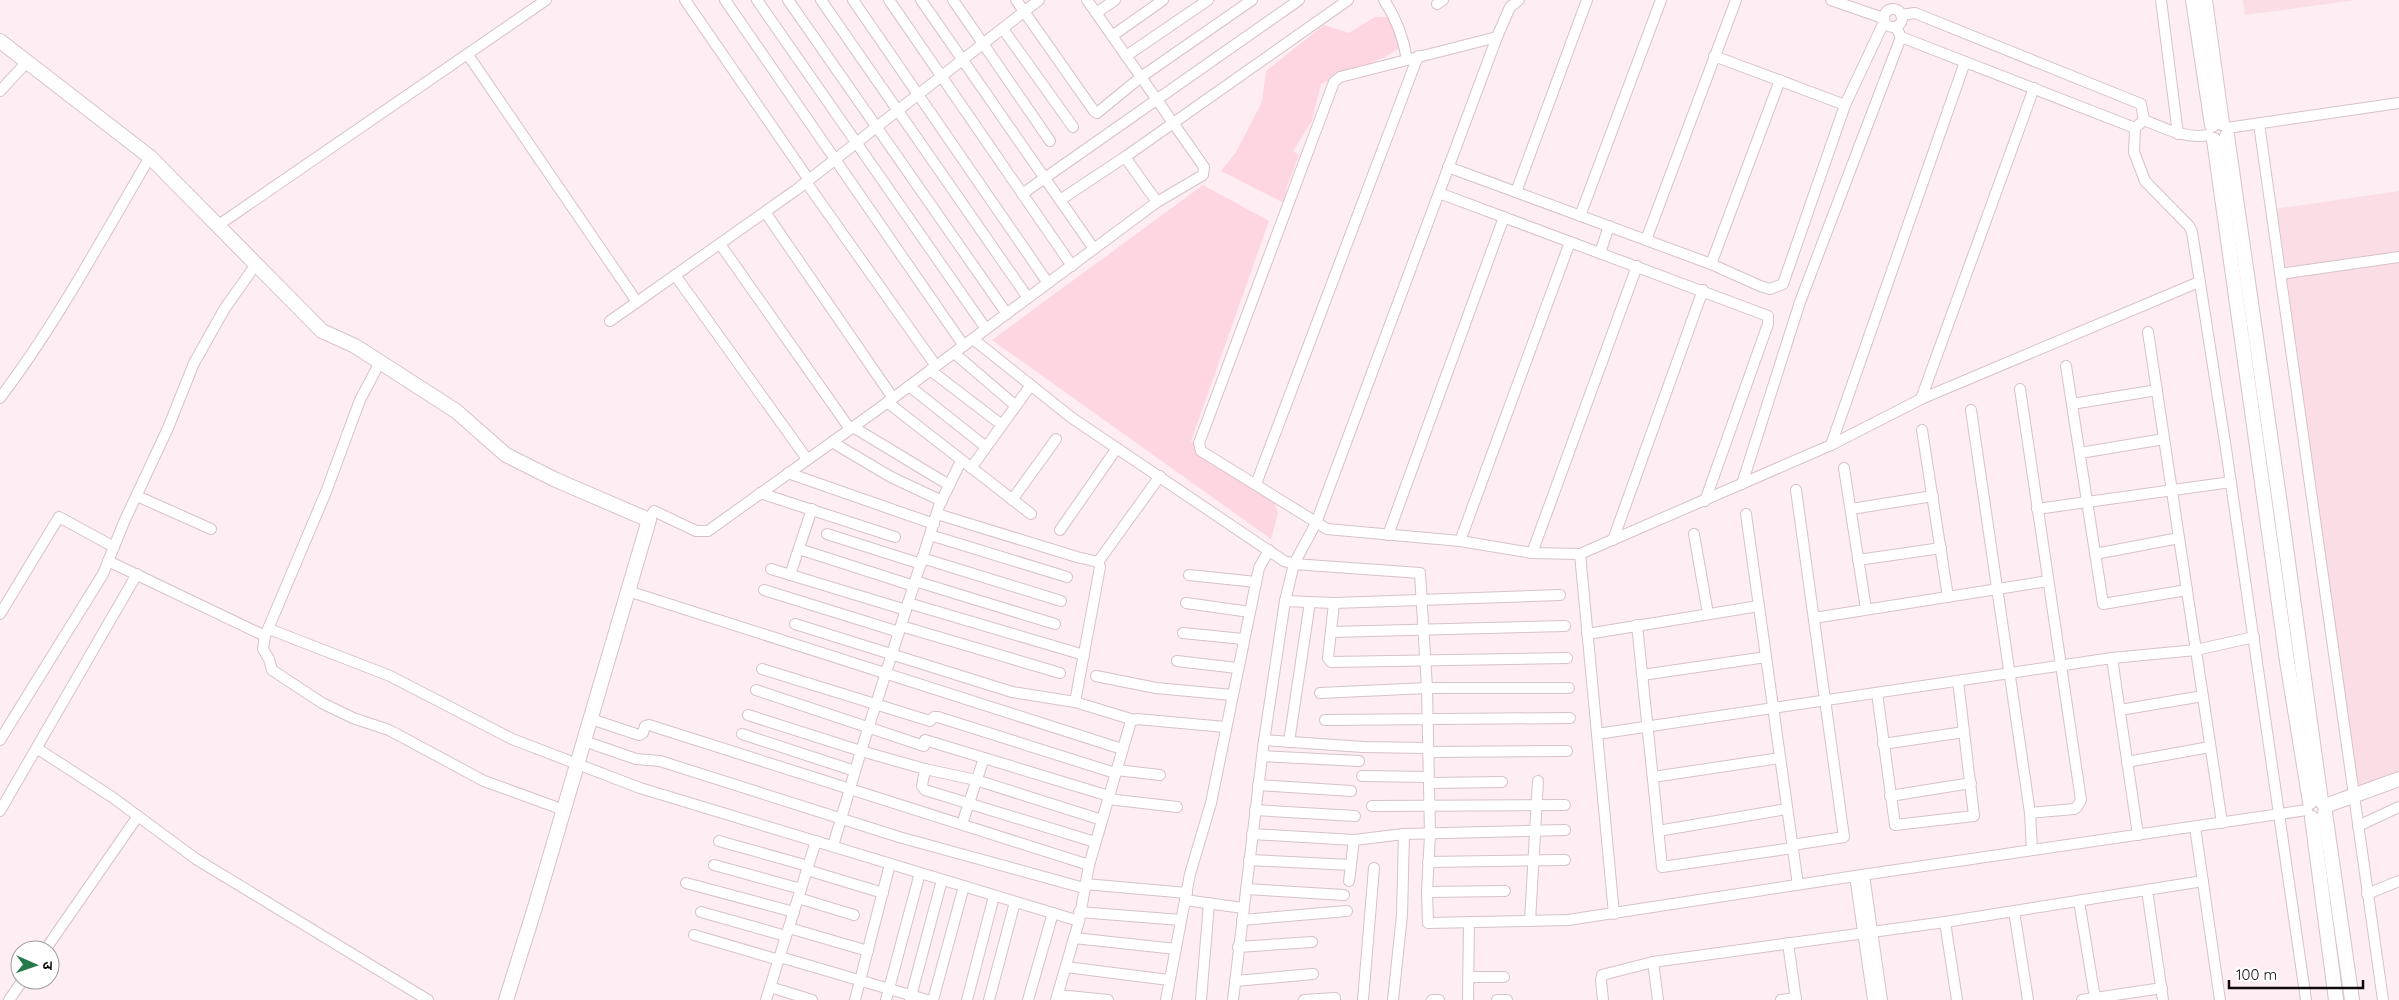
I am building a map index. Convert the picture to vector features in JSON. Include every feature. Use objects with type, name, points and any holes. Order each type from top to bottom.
[{"type":"street","points":[[217,226],[546,0]]},
{"type":"street","points":[[685,0],[933,368],[1002,425]]},
{"type":"street","points":[[725,0],[964,346]]},
{"type":"street","points":[[757,0],[986,330]]},
{"type":"street","points":[[788,0],[1007,314]]},
{"type":"street","points":[[821,0],[1028,298]]},
{"type":"street","points":[[853,0],[1048,283]]},
{"type":"street","points":[[889,0],[1072,266]]},
{"type":"street","points":[[921,0],[1094,249]]},
{"type":"street","points":[[953,0],[1050,141]]},
{"type":"street","points":[[1016,0],[1096,113],[1100,112],[1141,77],[1252,0]]},
{"type":"street","points":[[610,321],[808,181],[1039,0]]},
{"type":"street","points":[[506,1000],[649,520],[654,512],[696,531],[704,532],[890,400],[1157,202],[1204,172],[1204,168],[1087,0]]},
{"type":"street","points":[[1096,13],[1114,0]]},
{"type":"street","points":[[1112,36],[1163,0]]},
{"type":"street","points":[[1126,56],[1208,0]]},
{"type":"street","points":[[1022,194],[1300,0]]},
{"type":"street","points":[[1060,200],[1125,157],[1348,0]]},
{"type":"street","points":[[1233,1000],[1264,740],[1285,601],[1294,564],[1316,523],[1497,37],[1510,7],[1519,0]]},
{"type":"street","points":[[1516,192],[1587,0]]},
{"type":"street","points":[[1580,216],[1661,0]]},
{"type":"street","points":[[1646,240],[1736,0]]},
{"type":"street","points":[[1831,0],[1883,20],[1888,27],[1966,62],[2135,128]]},
{"type":"street","points":[[2160,0],[2178,134]]},
{"type":"street","points":[[2193,0],[2218,131]]},
{"type":"street","points":[[2205,0],[2218,131],[2287,662],[2317,808],[2352,1000]]},
{"type":"street","points":[[1387,1],[1403,36],[1407,59]]},
{"type":"street","points":[[1448,167],[1711,264],[1770,289],[1784,284],[1845,104],[1886,11],[1893,9],[1902,15],[1915,13],[2141,104],[2144,120]]},
{"type":"street","points":[[1742,484],[1800,302],[1898,32],[1902,15]]},
{"type":"street","points":[[1003,29],[1073,126]]},
{"type":"street","points":[[1497,37],[1340,77],[1332,85],[1199,443],[1201,450],[1327,529],[1460,542],[1532,553],[1580,554],[1831,445],[1921,399],[2199,282]]},
{"type":"street","points":[[0,41],[150,156],[322,331],[355,346],[456,410],[506,455],[556,480],[649,520]]},
{"type":"street","points":[[468,55],[637,302]]},
{"type":"street","points":[[1256,484],[1418,56]]},
{"type":"street","points":[[1714,56],[1845,104]]},
{"type":"street","points":[[0,91],[27,62]]},
{"type":"street","points":[[1831,445],[1966,62]]},
{"type":"street","points":[[1711,264],[1780,80]]},
{"type":"street","points":[[1921,399],[2034,88]]},
{"type":"street","points":[[2144,120],[2178,134],[2197,137],[2218,131],[2259,124],[2399,103]]},
{"type":"street","points":[[2144,120],[2135,128],[2134,152],[2145,181],[2189,226],[2192,232],[2231,482],[2306,1000]]},
{"type":"street","points":[[2259,124],[2382,1000]]},
{"type":"street","points":[[0,398],[22,370],[150,156]]},
{"type":"street","points":[[1125,157],[1157,202]]},
{"type":"street","points":[[1439,194],[1703,290],[1766,315],[1769,319],[1705,500]]},
{"type":"street","points":[[765,212],[890,400],[961,461],[1031,514]]},
{"type":"street","points":[[1388,534],[1504,217]]},
{"type":"street","points":[[1600,253],[1609,226]]},
{"type":"street","points":[[1460,542],[1570,242]]},
{"type":"street","points":[[720,244],[851,428],[949,485]]},
{"type":"street","points":[[2280,274],[2399,257]]},
{"type":"street","points":[[0,740],[95,587],[168,428],[200,349],[225,308],[257,263]]},
{"type":"street","points":[[1532,553],[1636,266]]},
{"type":"street","points":[[675,275],[807,459]]},
{"type":"street","points":[[1614,540],[1703,290]]},
{"type":"street","points":[[2148,332],[2222,823]]},
{"type":"street","points":[[973,339],[1072,418],[1284,561],[1294,564],[1420,573],[1420,600],[1427,688],[1429,780],[1430,834],[1427,923],[1568,920],[1614,914],[1859,875],[2317,808],[2399,779]]},
{"type":"street","points":[[954,353],[1016,406]]},
{"type":"street","points":[[380,362],[360,400],[326,492],[267,632],[263,650],[270,659],[272,670],[322,703],[352,718],[390,730],[484,781],[564,810]]},
{"type":"street","points":[[2066,366],[2103,604],[2187,590]]},
{"type":"street","points":[[909,386],[986,447]]},
{"type":"street","points":[[970,468],[1031,386]]},
{"type":"street","points":[[2020,389],[2081,800],[2074,809],[2030,813]]},
{"type":"street","points":[[2072,404],[2157,390]]},
{"type":"street","points":[[1972,410],[2030,813],[2032,850]]},
{"type":"street","points":[[1922,430],[1948,596]]},
{"type":"street","points":[[1012,500],[1056,439]]},
{"type":"street","points":[[2080,453],[2164,439]]},
{"type":"street","points":[[832,442],[891,477],[942,501]]},
{"type":"street","points":[[1060,530],[1117,448]]},
{"type":"street","points":[[833,846],[868,727],[935,519],[961,461]]},
{"type":"street","points":[[1844,468],[1866,609]]},
{"type":"street","points":[[788,473],[935,519],[1098,562]]},
{"type":"street","points":[[1098,562],[1160,476]]},
{"type":"street","points":[[2037,509],[2231,482]]},
{"type":"street","points":[[1637,626],[1662,868],[1844,838],[1796,490]]},
{"type":"street","points":[[760,492],[895,537]]},
{"type":"street","points":[[137,496],[211,530]]},
{"type":"street","points":[[1851,509],[1933,496]]},
{"type":"street","points":[[790,575],[812,510]]},
{"type":"street","points":[[1746,514],[1798,885]]},
{"type":"street","points":[[0,614],[59,517],[114,547]]},
{"type":"street","points":[[827,534],[1061,601]]},
{"type":"street","points":[[1694,534],[1708,614]]},
{"type":"street","points":[[930,535],[1067,578]]},
{"type":"street","points":[[2095,554],[2179,538]]},
{"type":"street","points":[[1858,560],[1940,548]]},
{"type":"street","points":[[799,549],[1055,624]]},
{"type":"street","points":[[1166,1000],[1186,896],[1211,802],[1259,568],[1269,550]]},
{"type":"street","points":[[1580,554],[1614,914]]},
{"type":"street","points":[[108,561],[267,632],[390,676],[512,739],[640,788],[1053,913],[1079,917],[1181,920]]},
{"type":"street","points":[[1075,702],[1100,567],[1098,562]]},
{"type":"street","points":[[771,568],[790,575],[1084,655]]},
{"type":"street","points":[[0,811],[38,749],[74,680],[137,574]]},
{"type":"street","points":[[1189,576],[1256,582]]},
{"type":"street","points":[[1814,618],[2048,581]]},
{"type":"street","points":[[764,590],[1060,673]]},
{"type":"street","points":[[628,591],[1122,749]]},
{"type":"street","points":[[1285,601],[1334,604],[1560,596]]},
{"type":"street","points":[[1289,742],[1310,602]]},
{"type":"street","points":[[1186,603],[1250,612]]},
{"type":"street","points":[[1334,604],[1328,658],[1330,662],[1567,658]]},
{"type":"street","points":[[1588,634],[1759,606]]},
{"type":"street","points":[[795,624],[1012,692],[1075,702],[1134,720],[1225,727]]},
{"type":"street","points":[[1330,632],[1565,626]]},
{"type":"street","points":[[1183,633],[1243,640]]},
{"type":"street","points":[[1597,734],[2112,658],[2196,650],[2254,637]]},
{"type":"street","points":[[1642,675],[1766,656]]},
{"type":"street","points":[[2112,658],[2138,835]]},
{"type":"street","points":[[1177,661],[1237,668]]},
{"type":"street","points":[[762,669],[930,721],[937,716],[1116,771],[1160,775]]},
{"type":"street","points":[[1096,676],[1156,688],[1232,695]]},
{"type":"street","points":[[1877,693],[1894,824],[1897,827],[1974,816],[1958,681]]},
{"type":"street","points":[[1320,693],[1427,688],[1569,688]]},
{"type":"street","points":[[756,690],[924,746],[925,740],[1108,797],[1177,807]]},
{"type":"street","points":[[2120,710],[2203,696]]},
{"type":"street","points":[[748,715],[861,751],[926,769],[976,780],[1102,820]]},
{"type":"street","points":[[1325,720],[1570,718]]},
{"type":"street","points":[[591,719],[639,735],[643,733],[644,726],[649,725],[1089,865]]},
{"type":"street","points":[[1108,1000],[1057,997],[1074,938],[1095,842],[1130,723],[1134,720]]},
{"type":"street","points":[[1884,744],[1964,732]]},
{"type":"street","points":[[742,734],[855,771]]},
{"type":"street","points":[[1264,740],[1428,750],[1567,751]]},
{"type":"street","points":[[584,741],[636,759],[660,761],[841,819],[1084,886],[1186,896],[1209,904],[1243,908]]},
{"type":"street","points":[[2127,762],[2210,747]]},
{"type":"street","points":[[38,749],[138,816],[196,859],[428,1000]]},
{"type":"street","points":[[1262,756],[1359,761]]},
{"type":"street","points":[[962,824],[984,758]]},
{"type":"street","points":[[1652,777],[1780,758]]},
{"type":"street","points":[[926,769],[923,789],[1095,842]]},
{"type":"street","points":[[1362,776],[1502,782]]},
{"type":"street","points":[[1530,921],[1538,781]]},
{"type":"street","points":[[1890,796],[1971,783]]},
{"type":"street","points":[[1258,785],[1352,791]]},
{"type":"street","points":[[1372,806],[1565,805]]},
{"type":"street","points":[[2317,808],[2336,1000]]},
{"type":"street","points":[[2358,826],[2399,808]]},
{"type":"street","points":[[1658,831],[1788,809]]},
{"type":"street","points":[[1255,810],[1355,816]]},
{"type":"street","points":[[51,940],[138,816]]},
{"type":"street","points":[[2195,827],[2220,1000]]},
{"type":"street","points":[[1252,834],[1354,840],[1404,834],[1565,830]]},
{"type":"street","points":[[1393,1000],[1402,915],[1404,834]]},
{"type":"street","points":[[1349,881],[1354,840]]},
{"type":"street","points":[[719,841],[883,893]]},
{"type":"street","points":[[766,1000],[816,841]]},
{"type":"street","points":[[1249,860],[1351,865]]},
{"type":"street","points":[[1428,862],[1565,860]]},
{"type":"street","points":[[855,1000],[890,864]]},
{"type":"street","points":[[714,865],[854,915]]},
{"type":"street","points":[[1363,1000],[1374,868]]},
{"type":"street","points":[[886,1000],[920,873]]},
{"type":"street","points":[[1859,875],[1882,1000]]},
{"type":"street","points":[[910,998],[942,880]]},
{"type":"street","points":[[1603,1000],[1602,975],[1653,962],[1946,922],[2203,881]]},
{"type":"street","points":[[2367,894],[2399,881]]},
{"type":"street","points":[[686,883],[794,912]]},
{"type":"street","points":[[934,1000],[964,886]]},
{"type":"street","points":[[1246,889],[1344,894]]},
{"type":"street","points":[[2147,890],[2163,1000]]},
{"type":"street","points":[[1427,892],[1505,891]]},
{"type":"street","points":[[967,1000],[994,896]]},
{"type":"street","points":[[2079,901],[2095,998]]},
{"type":"street","points":[[989,1000],[1015,902]]},
{"type":"street","points":[[1201,1000],[1209,904]]},
{"type":"street","points":[[1242,920],[1347,911]]},
{"type":"street","points":[[2014,911],[2028,1000]]},
{"type":"street","points":[[701,912],[868,950]]},
{"type":"street","points":[[1028,1000],[1053,913]]},
{"type":"street","points":[[1468,1000],[1470,922]]},
{"type":"street","points":[[1946,922],[1957,1000]]},
{"type":"street","points":[[1868,932],[1873,1000]]},
{"type":"street","points":[[694,935],[860,980],[890,989],[910,998],[927,1000]]},
{"type":"street","points":[[1074,938],[1176,949]]},
{"type":"street","points":[[1238,948],[1312,942]]},
{"type":"street","points":[[1781,1000],[1796,999],[1788,943]]},
{"type":"street","points":[[1653,962],[1658,1000]]},
{"type":"street","points":[[1066,967],[1170,980]]},
{"type":"street","points":[[1235,981],[1313,974]]},
{"type":"street","points":[[1469,977],[1504,977]]},
{"type":"street","points":[[770,987],[812,1000]]},
{"type":"street","points":[[2082,1000],[2162,988]]},
{"type":"street","points":[[1304,1000],[1335,998]]},
{"type":"street","points":[[1432,1000],[1439,1000]]},
{"type":"street","points":[[1497,1000],[1507,1000]]},
{"type":"shaded area","points":[[2243,0],[2356,0],[2245,15]]},
{"type":"shaded area","points":[[1375,17],[1390,17],[1401,47],[1385,57],[1321,84],[1312,121],[1293,151],[1299,155],[1287,186],[1284,203],[1221,171],[1236,152],[1262,102],[1266,71],[1324,25],[1349,33]]},
{"type":"shaded area","points":[[1203,185],[1269,221],[1191,441],[1274,502],[1278,513],[1271,539],[992,340]]},
{"type":"shaded area","points":[[2399,191],[2399,770],[2358,787],[2275,209]]}]
